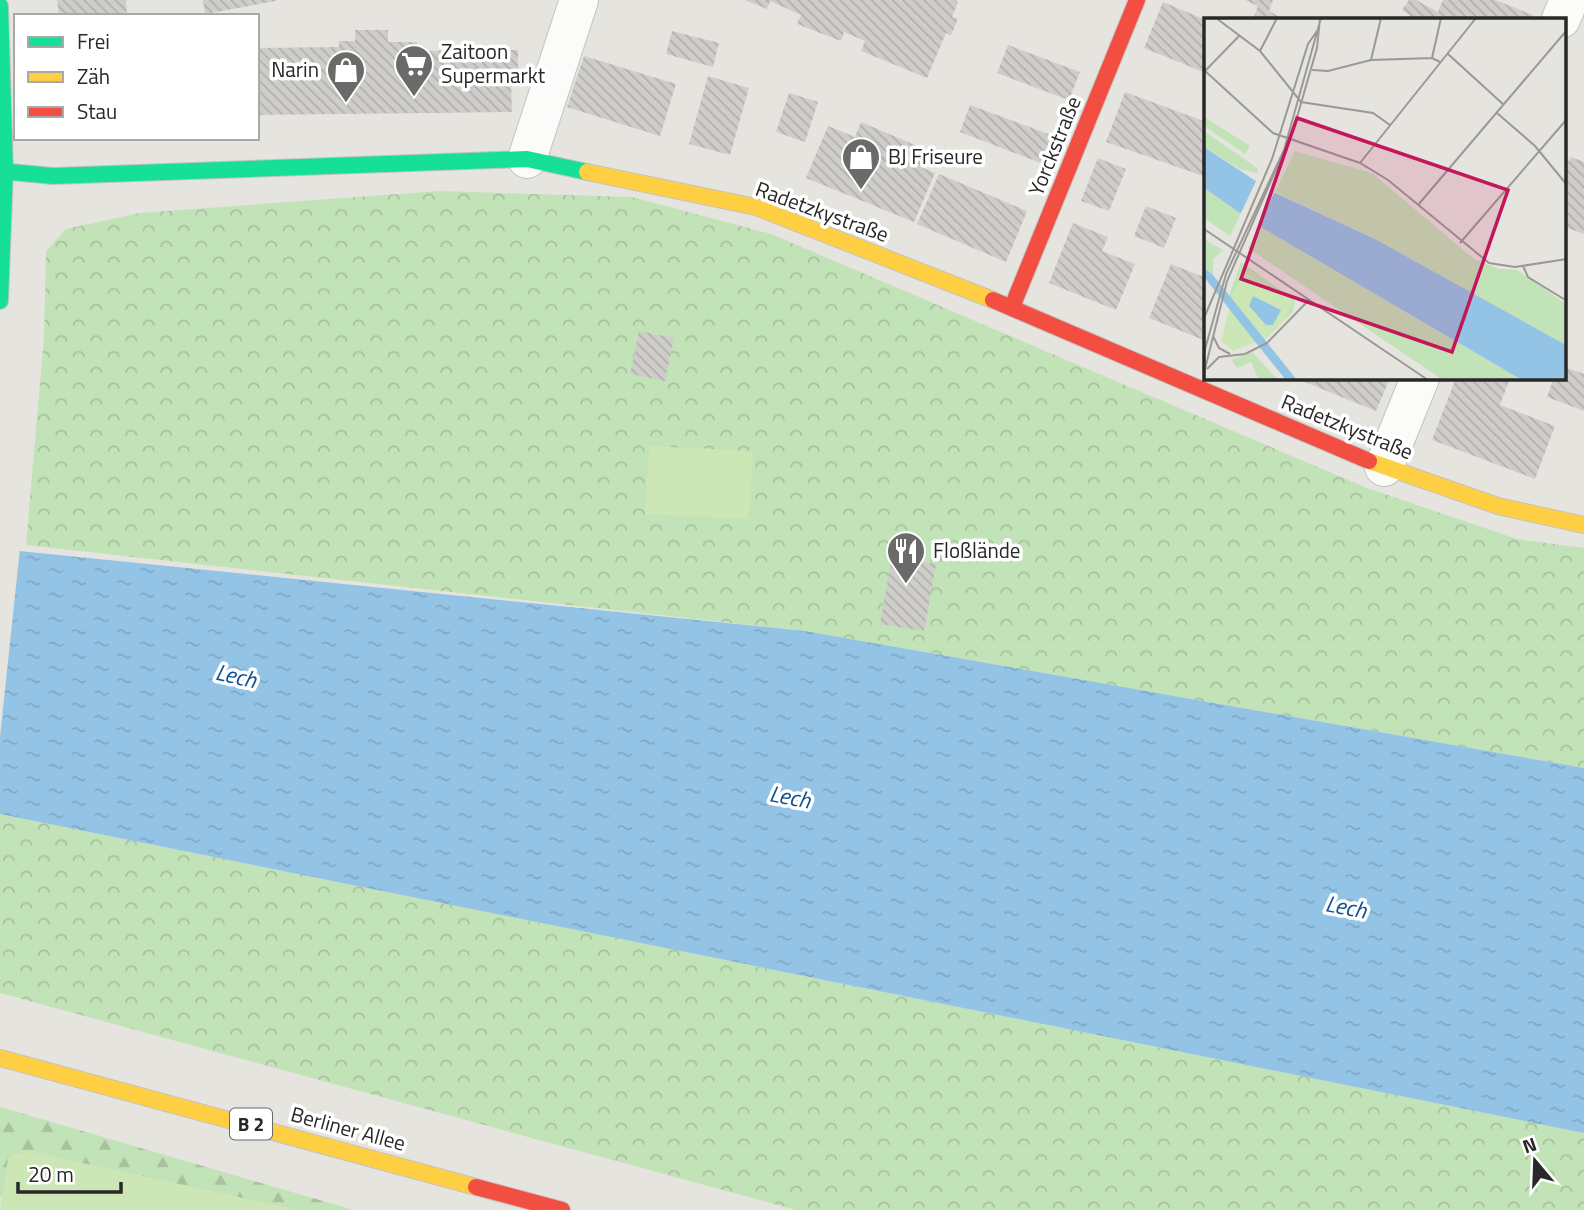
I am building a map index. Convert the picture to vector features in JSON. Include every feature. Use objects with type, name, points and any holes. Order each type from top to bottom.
[{"type":"street","points":[[527,159],[579,0]]},
{"type":"street","name":"Yorckstraße","points":[[1012,307],[1137,0]]},
{"type":"street","points":[[1561,18],[1569,0]]},
{"type":"street","points":[[0,6],[3,171],[0,301]]},
{"type":"street","name":"Radetzkystraße","points":[[3,171],[53,176],[527,159],[755,207],[1012,307],[1384,467],[1498,506],[1584,525]]},
{"type":"street","points":[[1384,467],[1419,380]]},
{"type":"street","name":"Berliner Allee","points":[[0,1058],[562,1210]]},
{"type":"street","points":[[495,1210],[501,1192]]},
{"type":"green space","points":[[440,191],[632,197],[771,234],[1367,488],[1517,539],[1584,548],[1584,768],[805,631],[26,545],[44,337],[46,251],[66,229],[139,213]]},
{"type":"green space","points":[[649,446],[753,451],[749,519],[645,514]]},
{"type":"green space","points":[[0,814],[1584,1133],[1584,1210],[796,1210],[0,993]]},
{"type":"green space","points":[[0,1107],[354,1210],[255,1210],[0,1197]]},
{"type":"green space","points":[[27,1151],[299,1210],[0,1210],[8,1158]]},
{"type":"water","name":"Lech","points":[[0,549],[805,631],[1584,768],[1584,1133],[0,814]]},
{"type":"pier","points":[[0,546],[20,548],[0,737]]},
{"type":"building","points":[[57,0],[126,0],[127,14],[59,14]]},
{"type":"building","points":[[203,0],[276,0],[276,1],[205,14]]},
{"type":"building","points":[[745,0],[955,0],[958,2],[952,17],[958,19],[951,35],[946,33],[927,78],[861,51],[865,41],[844,32],[841,41],[797,24],[801,15],[770,1],[767,9]]},
{"type":"building","points":[[1245,0],[1273,0],[1269,11],[1281,18],[1253,18],[1258,6]]},
{"type":"building","points":[[1409,0],[1416,0],[1438,12],[1443,0],[1495,0],[1533,15],[1532,18],[1414,18],[1402,10]]},
{"type":"building","points":[[1163,2],[1204,19],[1204,72],[1144,48]]},
{"type":"building","points":[[355,30],[388,30],[388,42],[417,42],[417,51],[518,50],[518,81],[511,81],[512,112],[259,115],[259,48],[339,47],[339,41],[355,41]]},
{"type":"building","points":[[672,31],[719,43],[713,67],[666,54]]},
{"type":"building","points":[[1008,45],[1080,72],[1069,100],[997,73]]},
{"type":"building","points":[[584,56],[676,84],[660,136],[567,107]]},
{"type":"building","points":[[708,76],[749,88],[730,155],[689,144]]},
{"type":"building","points":[[1125,92],[1204,121],[1204,176],[1106,142]]},
{"type":"building","points":[[789,93],[818,102],[805,142],[776,132]]},
{"type":"building","points":[[970,105],[1056,137],[1046,165],[960,132]]},
{"type":"building","points":[[861,122],[917,146],[914,154],[926,159],[923,168],[935,173],[914,222],[806,178],[828,126],[855,137]]},
{"type":"building","points":[[1571,157],[1584,162],[1584,234],[1568,228],[1566,233],[1566,165]]},
{"type":"building","points":[[1098,158],[1126,169],[1109,211],[1081,201]]},
{"type":"building","points":[[939,174],[1027,211],[1006,262],[917,224]]},
{"type":"building","points":[[1146,206],[1176,218],[1164,248],[1134,236]]},
{"type":"building","points":[[1073,223],[1108,237],[1102,251],[1135,264],[1116,310],[1049,283]]},
{"type":"building","points":[[1171,264],[1204,277],[1204,340],[1149,318]]},
{"type":"building","points":[[639,331],[674,338],[665,381],[630,374]]},
{"type":"building","points":[[1566,367],[1584,374],[1584,411],[1547,397],[1553,380],[1566,380]]},
{"type":"building","points":[[1300,380],[1389,380],[1376,411]]},
{"type":"building","points":[[1455,380],[1509,380],[1500,405],[1555,426],[1535,479],[1432,440]]},
{"type":"building","points":[[892,557],[936,564],[924,631],[880,624]]},
{"type":"traffic: fast","points":[[0,6],[5,171],[0,301]]},
{"type":"traffic: fast","points":[[0,171],[53,176],[527,159],[587,172]]},
{"type":"traffic: slow","points":[[587,172],[756,207],[993,300]]},
{"type":"traffic: slow","points":[[1369,461],[1498,506],[1584,525]]},
{"type":"traffic: slow","points":[[0,1058],[476,1187]]},
{"type":"traffic: jam","points":[[1012,307],[1137,0]]},
{"type":"traffic: jam","points":[[993,300],[1369,461]]},
{"type":"traffic: jam","points":[[476,1187],[562,1210]]},
{"type":"place","name":"Zaitoon Supermarkt","points":[[414,98]]},
{"type":"place","name":"Narin","points":[[346,104]]},
{"type":"place","name":"BJ Friseure","points":[[861,191]]},
{"type":"place","name":"Floßlände","points":[[906,585]]}]
